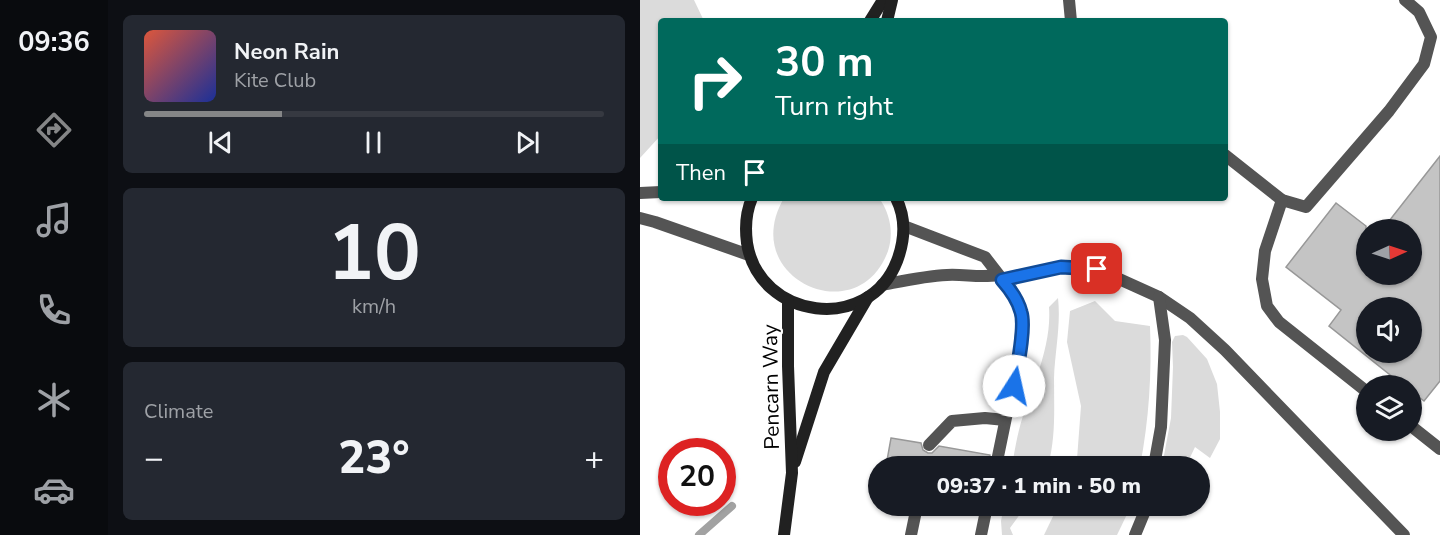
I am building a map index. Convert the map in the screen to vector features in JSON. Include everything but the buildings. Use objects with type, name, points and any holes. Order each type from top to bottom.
[{"type":"street","points":[[872,18],[883,0]]},
{"type":"street","points":[[888,18],[892,0]]},
{"type":"street","points":[[1069,0],[1070,18]]},
{"type":"street","points":[[1228,158],[1282,200],[1306,207],[1389,111],[1424,64],[1431,37],[1419,12],[1405,0]]},
{"type":"street","points":[[640,194],[658,192]]},
{"type":"street","points":[[1282,200],[1265,251],[1262,279],[1267,306],[1279,322],[1356,383]]},
{"type":"street","points":[[751,201],[745,228],[749,255],[758,273],[772,289],[788,301],[808,308],[829,309],[849,306],[868,297],[882,285],[894,267],[902,247],[904,226],[898,201]]},
{"type":"street","points":[[640,218],[749,255]]},
{"type":"street","points":[[904,226],[985,257],[1012,292],[1022,313],[1020,350],[998,456]]},
{"type":"street","points":[[882,285],[942,275],[1000,277],[1061,267],[1097,269],[1159,297],[1190,318],[1225,350],[1404,535]]},
{"type":"street","name":"Pencarn Way","points":[[792,473],[824,372],[868,297]]},
{"type":"street","points":[[1156,456],[1161,427],[1165,340],[1159,297]]},
{"type":"street","name":"Pencarn Way","points":[[784,535],[792,473],[788,301]]},
{"type":"street","points":[[929,445],[952,421],[985,418],[1005,420]]},
{"type":"street","points":[[1422,435],[1440,449]]},
{"type":"street","points":[[911,535],[915,516]]},
{"type":"street","points":[[981,535],[985,516]]},
{"type":"street","points":[[1135,535],[1143,516]]},
{"type":"shaded area","points":[[640,0],[694,0],[703,18],[658,18],[658,138],[640,158]]},
{"type":"shaded area","points":[[783,201],[881,201],[888,217],[891,237],[888,251],[873,276],[852,289],[830,291],[807,285],[788,272],[776,252],[774,227]]},
{"type":"shaded area","points":[[1058,298],[1059,318],[1051,455],[1014,456],[1019,430],[1044,354],[1049,307]]},
{"type":"shaded area","points":[[1095,301],[1115,321],[1150,326],[1149,396],[1142,456],[1077,456],[1081,406],[1067,342],[1070,311]]},
{"type":"shaded area","points":[[1175,336],[1187,337],[1207,359],[1217,384],[1220,439],[1210,458],[1195,447],[1191,456],[1164,456],[1171,418],[1172,342]]},
{"type":"shaded area","points":[[1002,516],[1019,516],[1010,528],[1013,535],[1002,535]]},
{"type":"shaded area","points":[[1053,516],[1126,516],[1117,535],[1044,535]]},
{"type":"waterway","points":[[699,535],[721,516]]},
{"type":"route","points":[[1014,386],[1020,350],[1022,313],[1012,292],[1002,280],[1061,267],[1097,269]]}]
